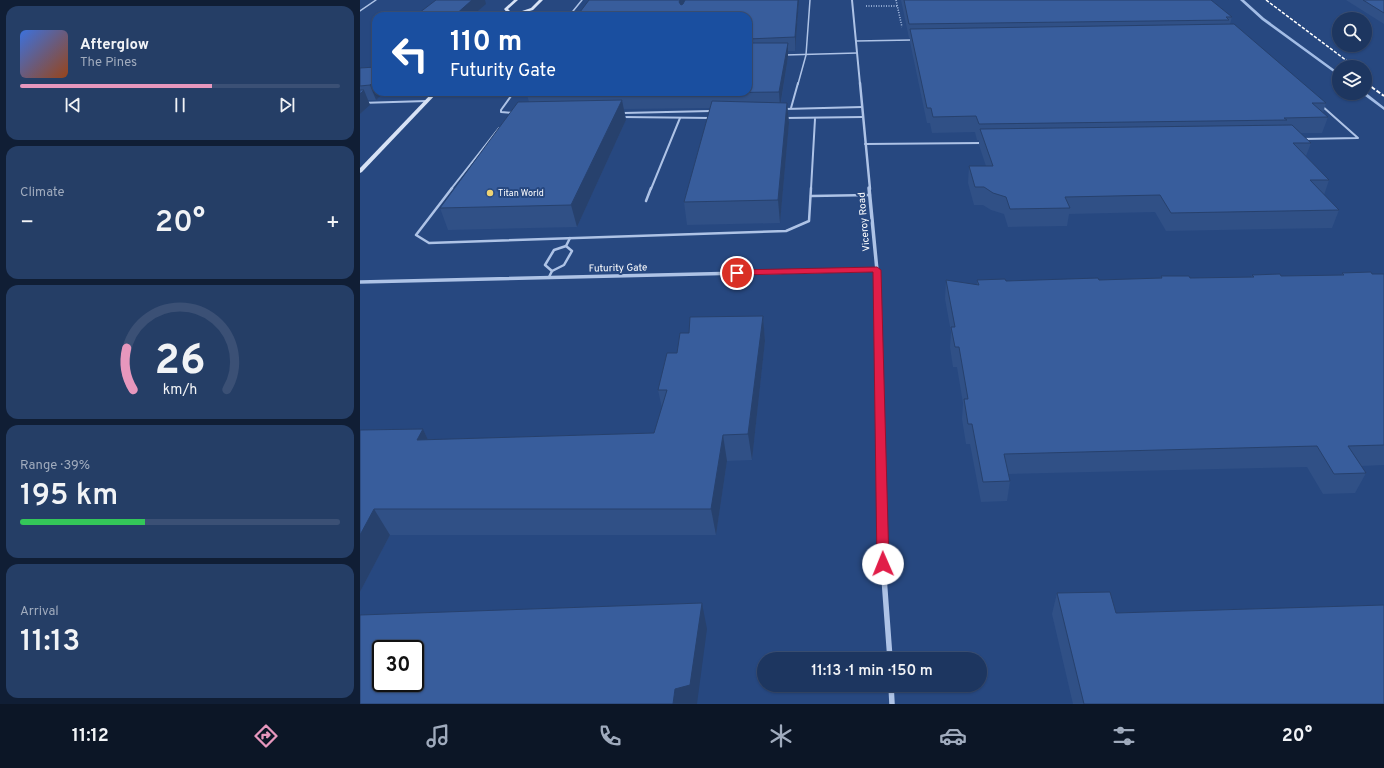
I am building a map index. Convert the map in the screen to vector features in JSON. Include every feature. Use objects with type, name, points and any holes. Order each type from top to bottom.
[{"type":"main road","points":[[508,12],[506,9],[516,0]]},
{"type":"main road","points":[[521,12],[532,9],[541,0]]},
{"type":"main road","points":[[360,172],[432,96]]},
{"type":"street","name":"Viceroy Road","points":[[852,0],[877,270],[883,564],[889,652]]},
{"type":"street","name":"Futurity Gate","points":[[360,282],[877,270]]},
{"type":"street","points":[[891,692],[892,704]]},
{"type":"lane","points":[[360,11],[376,0]]},
{"type":"lane","points":[[572,12],[582,0]]},
{"type":"lane","points":[[791,108],[806,55],[810,0]]},
{"type":"lane","points":[[856,41],[913,40]]},
{"type":"lane","points":[[778,55],[857,53]]},
{"type":"lane","points":[[511,96],[501,112],[515,113]]},
{"type":"lane","points":[[360,103],[428,101]]},
{"type":"lane","points":[[1297,139],[1358,138],[1317,102]]},
{"type":"lane","points":[[783,109],[862,107]]},
{"type":"lane","points":[[616,114],[712,111]]},
{"type":"lane","points":[[783,118],[815,119],[863,116]]},
{"type":"lane","points":[[618,118],[712,118]]},
{"type":"lane","points":[[646,201],[680,118]]},
{"type":"lane","points":[[500,126],[416,235],[429,243],[786,231],[809,221],[815,119]]},
{"type":"lane","points":[[865,144],[989,143]]},
{"type":"lane","points":[[811,196],[870,195]]},
{"type":"lane","points":[[552,271],[545,265],[554,250],[566,246],[570,238]]},
{"type":"lane","points":[[549,277],[552,271],[564,265],[572,251],[566,246]]},
{"type":"path","points":[[896,0],[905,40]]},
{"type":"path","points":[[852,6],[897,6]]},
{"type":"building","points":[[436,0],[472,0],[458,12],[420,12]]},
{"type":"building","points":[[589,0],[680,0],[679,2],[681,5],[685,0],[798,0],[795,37],[752,39],[752,12],[580,12]]},
{"type":"building","points":[[904,0],[1211,0],[1232,17],[1226,17],[1229,20],[909,24]]},
{"type":"building","points":[[1363,0],[1384,0],[1384,13]]},
{"type":"building","points":[[1234,24],[1326,103],[1312,103],[1328,117],[1284,118],[1287,120],[979,124],[976,116],[933,117],[931,108],[927,108],[910,29]]},
{"type":"building","points":[[752,43],[788,43],[779,92],[752,92]]},
{"type":"building","points":[[372,67],[372,83],[370,85],[360,86],[360,68]]},
{"type":"building","points":[[622,100],[571,205],[440,208],[518,102]]},
{"type":"building","points":[[712,101],[787,103],[778,200],[684,202]]},
{"type":"building","points":[[1292,125],[1311,143],[1293,143],[1329,180],[1310,180],[1339,210],[1171,213],[1160,195],[1065,197],[1070,208],[1010,209],[1006,197],[993,193],[984,187],[975,187],[969,166],[993,166],[980,129]]},
{"type":"building","points":[[1371,272],[1372,274],[1384,274],[1384,445],[1348,446],[1366,473],[1334,474],[1317,446],[1004,454],[1010,481],[983,482],[972,424],[968,424],[964,399],[968,399],[959,347],[955,347],[951,327],[955,327],[946,280],[979,285],[977,280],[1005,279],[1006,281],[1098,278],[1099,280],[1162,278],[1161,276],[1189,276],[1190,278],[1254,277],[1252,275],[1344,275],[1342,273]]},
{"type":"building","points":[[763,316],[748,434],[723,435],[711,509],[374,509],[360,535],[360,430],[423,429],[417,440],[654,433],[667,390],[658,390],[667,353],[677,353],[680,333],[689,333],[690,317]]},
{"type":"building","points":[[1110,592],[1116,613],[1384,605],[1384,704],[1084,704],[1057,593]]},
{"type":"building","points":[[702,603],[690,685],[675,689],[673,704],[360,704],[360,615]]},
{"type":"waterway","points":[[1242,0],[1263,19],[1332,70]]},
{"type":"waterway","points":[[1372,100],[1384,109]]},
{"type":"railway","points":[[1266,0],[1346,60]]},
{"type":"railway","points":[[1372,87],[1384,96]]},
{"type":"place","name":"Titan World","points":[[490,193]]},
{"type":"route","points":[[737,273],[877,270],[879,291],[883,564]]}]
